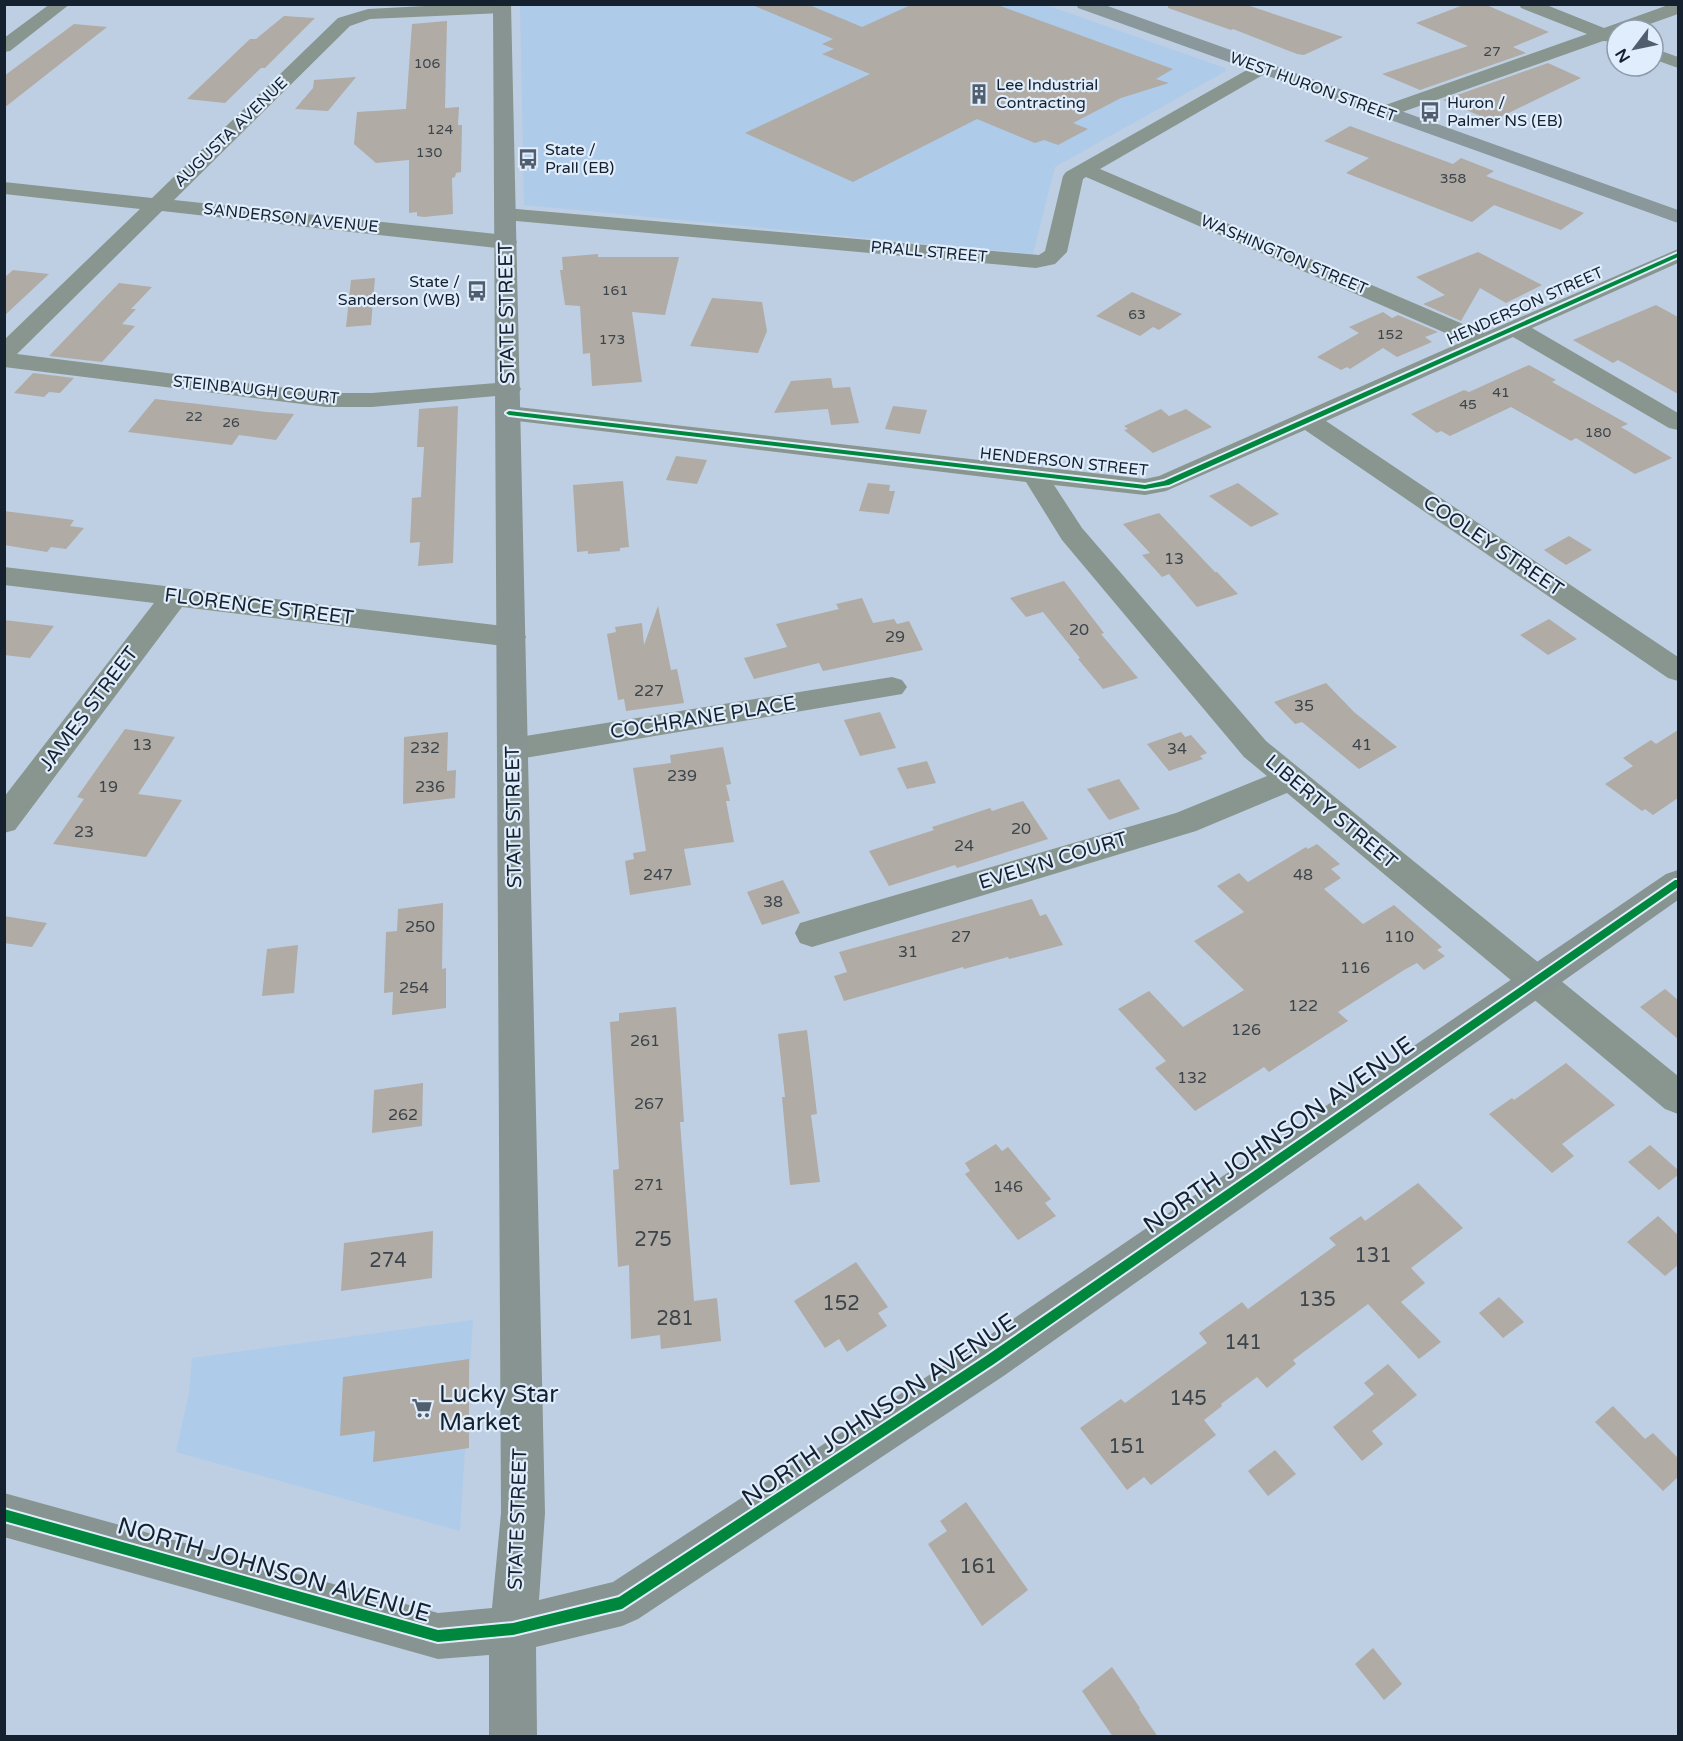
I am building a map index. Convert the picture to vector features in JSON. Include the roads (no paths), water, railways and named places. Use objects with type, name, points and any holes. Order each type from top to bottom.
[{"type":"highway","name":"WEST HURON STREET","points":[[1084,4],[1678,217]]},
{"type":"main road","name":"STATE STREET","points":[[502,6],[513,638],[523,1513],[513,1629],[513,1737]]},
{"type":"main road","name":"NORTH JOHNSON AVENUE","points":[[4,1515],[438,1636],[513,1629],[622,1604],[990,1360],[1678,883]]},
{"type":"street","points":[[4,47],[62,4]]},
{"type":"street","points":[[1527,4],[1605,35]]},
{"type":"street","name":"AUGUSTA AVENUE","points":[[4,354],[348,19],[372,14],[502,6]]},
{"type":"street","points":[[1655,18],[1678,8]]},
{"type":"street","points":[[1384,112],[1605,39]]},
{"type":"street","name":"PRALL STREET","points":[[505,214],[1036,262],[1046,260],[1055,254],[1072,176],[1261,68]]},
{"type":"street","name":"WASHINGTON STREET","points":[[1084,169],[1483,341]]},
{"type":"street","name":"SANDERSON AVENUE","points":[[4,188],[506,242]]},
{"type":"street","name":"HENDERSON STREET","points":[[509,401],[1035,475],[1137,487],[1157,486],[1678,255]]},
{"type":"street","points":[[1513,327],[1678,423]]},
{"type":"street","name":"STEINBAUGH COURT","points":[[4,360],[326,400],[509,401]]},
{"type":"street","name":"COOLEY STREET","points":[[1306,420],[1678,671]]},
{"type":"street","name":"LIBERTY STREET","points":[[1035,475],[1072,534],[1245,739],[1678,1098]]},
{"type":"street","name":"FLORENCE STREET","points":[[4,576],[513,638]]},
{"type":"street","name":"JAMES STREET","points":[[4,822],[174,597]]},
{"type":"street","name":"COCHRANE PLACE","points":[[513,749],[892,687]]},
{"type":"street","name":"EVELYN COURT","points":[[812,933],[1185,822],[1291,779]]},
{"type":"place","name":"Lee Industrial Contracting","points":[[979,94]]},
{"type":"place","name":"Huron / Palmer NS (EB)","points":[[1430,112]]},
{"type":"place","name":"State / Prall (EB)","points":[[528,159]]},
{"type":"place","name":"State / Sanderson (WB)","points":[[477,291]]},
{"type":"place","name":"Lucky Star Market","points":[[422,1408]]}]
